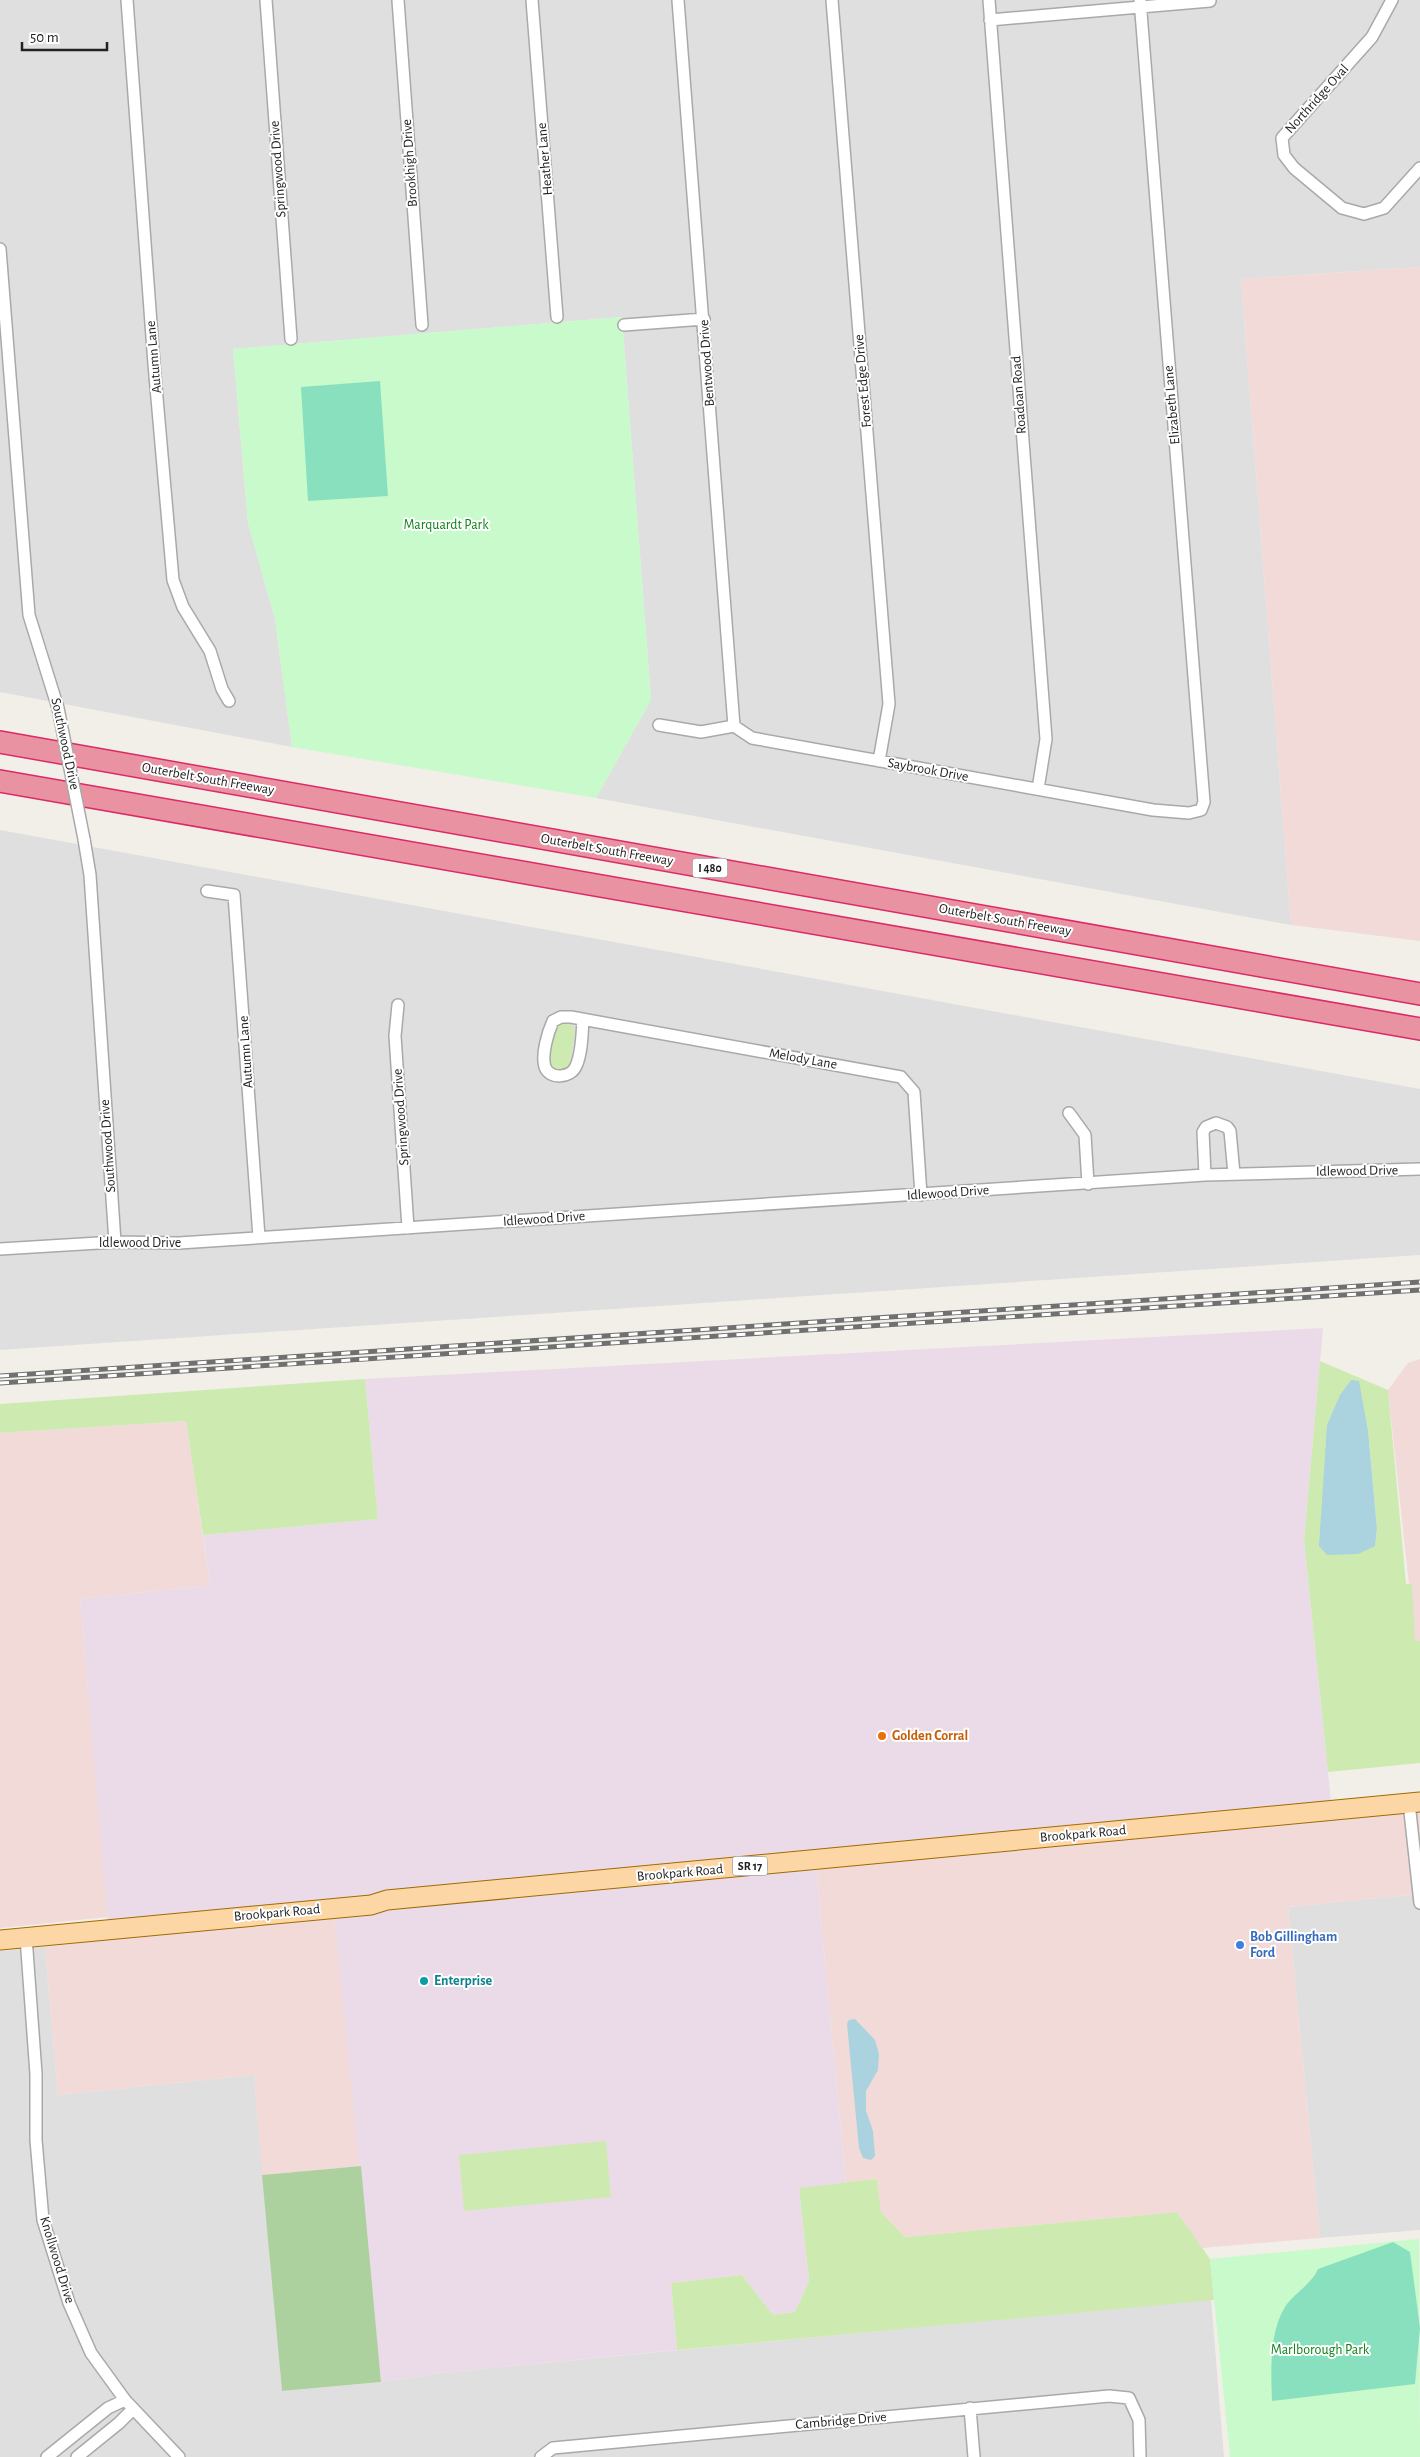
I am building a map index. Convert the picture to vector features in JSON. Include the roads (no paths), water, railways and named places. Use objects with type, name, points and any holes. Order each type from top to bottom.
[{"type":"highway","name":"Outerbelt South Freeway","points":[[0,742],[1420,994]]},
{"type":"highway","points":[[0,781],[1420,1029]]},
{"type":"main road","name":"Brookpark Road","points":[[0,1940],[371,1905],[388,1900],[1415,1803]]},
{"type":"street","name":"Autumn Lane","points":[[127,0],[154,364],[173,580],[183,607],[210,650],[222,689],[229,701]]},
{"type":"street","name":"Springwood Drive","points":[[266,0],[291,338]]},
{"type":"street","name":"Brookhigh Drive","points":[[398,0],[422,325]]},
{"type":"street","name":"Heather Lane","points":[[532,0],[557,317]]},
{"type":"street","name":"Bentwood Drive","points":[[678,0],[734,726]]},
{"type":"street","name":"Forest Edge Drive","points":[[832,0],[889,704],[879,761]]},
{"type":"street","name":"Roadoan Road","points":[[989,0],[1046,739],[1038,789]]},
{"type":"street","name":"Northridge Oval","points":[[1392,0],[1372,37],[1282,138],[1284,155],[1294,168],[1342,208],[1364,214],[1384,208],[1420,168]]},
{"type":"street","points":[[990,20],[1140,3],[1210,1]]},
{"type":"street","name":"Elizabeth Lane","points":[[1140,3],[1204,802],[1201,810]]},
{"type":"street","name":"Southwood Drive","points":[[0,249],[29,616],[58,708],[84,839],[91,885],[115,1242]]},
{"type":"street","points":[[624,325],[704,319]]},
{"type":"street","points":[[659,725],[701,732],[734,726]]},
{"type":"street","name":"Saybrook Drive","points":[[734,726],[752,738],[879,761],[1153,810],[1189,813],[1201,810]]},
{"type":"street","name":"Autumn Lane","points":[[207,891],[234,895],[259,1237]]},
{"type":"street","name":"Springwood Drive","points":[[398,1005],[395,1036],[408,1228]]},
{"type":"street","name":"Melody Lane","points":[[583,1020],[576,1067],[569,1074],[558,1076],[549,1073],[545,1067],[544,1058],[553,1021],[561,1017],[583,1020],[901,1077],[914,1092],[921,1195]]},
{"type":"street","points":[[1069,1114],[1085,1135],[1088,1184]]},
{"type":"street","points":[[1205,1176],[1203,1132],[1206,1127],[1216,1123],[1227,1126],[1230,1131],[1234,1174]]},
{"type":"street","name":"Idlewood Drive","points":[[0,1249],[115,1242],[179,1244],[259,1237],[1234,1174],[1420,1169]]},
{"type":"street","points":[[1415,1803],[1420,1904]]},
{"type":"street","name":"Knollwood Drive","points":[[26,1937],[36,2074],[36,2140],[43,2220],[58,2270],[91,2353],[129,2405],[179,2457]]},
{"type":"street","name":"Cambridge Drive","points":[[541,2457],[553,2448],[1109,2396],[1129,2398],[1139,2420],[1140,2457]]},
{"type":"street","points":[[47,2457],[108,2408],[129,2405]]},
{"type":"street","points":[[66,2442],[78,2456],[119,2424],[129,2405]]},
{"type":"street","points":[[970,2408],[974,2457]]},
{"type":"water","points":[[1351,1380],[1359,1381],[1368,1431],[1377,1529],[1375,1546],[1358,1554],[1327,1555],[1319,1546],[1327,1425],[1340,1395]]},
{"type":"water","points":[[855,2019],[875,2040],[879,2054],[878,2070],[866,2091],[866,2111],[873,2131],[875,2156],[871,2160],[863,2158],[859,2148],[847,2024],[849,2020]]},
{"type":"railway","points":[[0,1376],[1420,1282]]},
{"type":"railway","points":[[0,1383],[1420,1290]]},
{"type":"place","name":"Golden Corral","points":[[882,1736]]},
{"type":"place","name":"Bob Gillingham Ford","points":[[1240,1945]]},
{"type":"place","name":"Enterprise","points":[[424,1981]]},
{"type":"park label","name":"Marquardt Park","points":[[446,525]]},
{"type":"park label","name":"Marlborough Park","points":[[1320,2350]]}]
